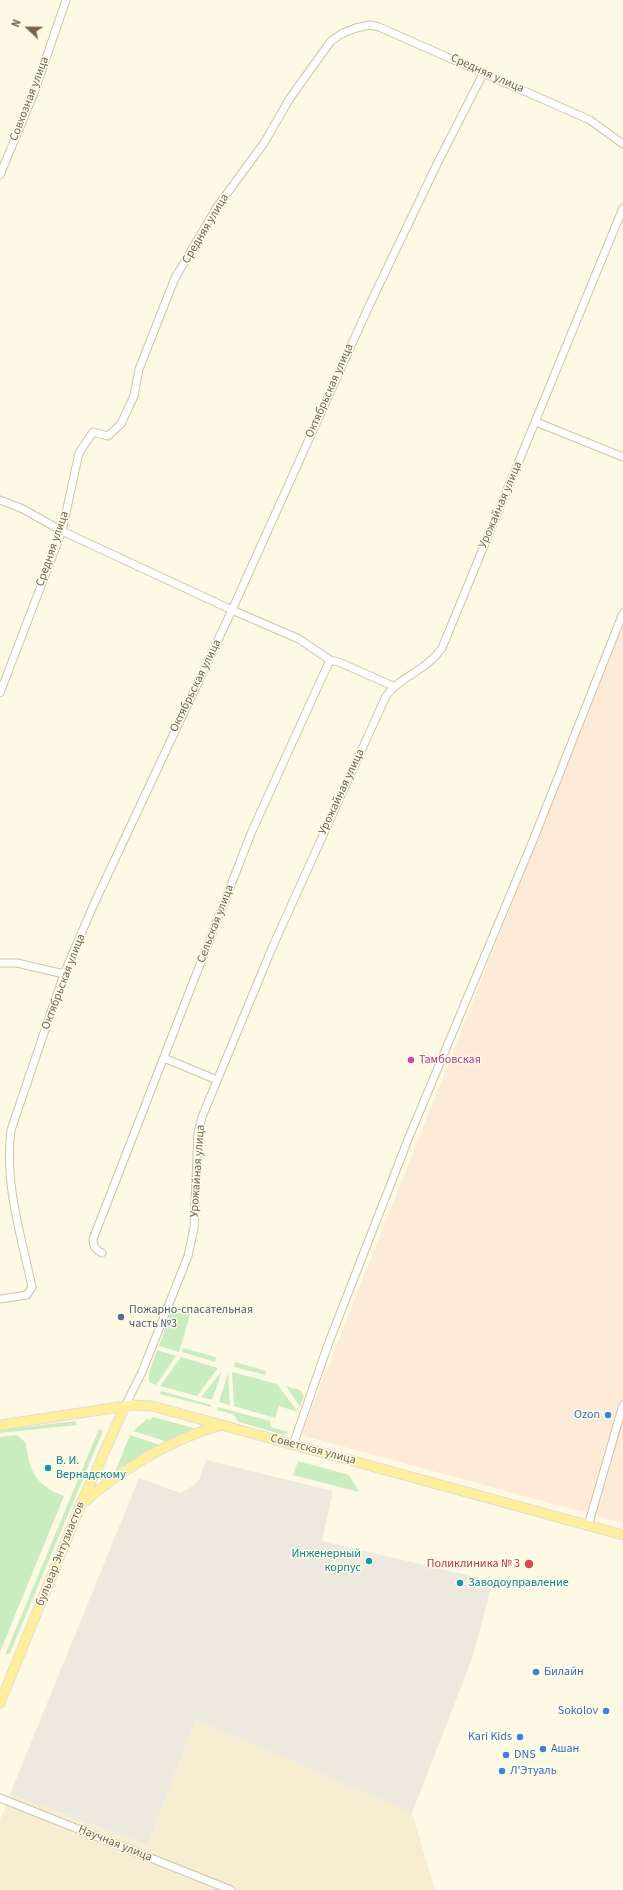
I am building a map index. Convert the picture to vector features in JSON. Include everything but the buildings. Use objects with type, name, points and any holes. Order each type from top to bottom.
[{"type":"main road","name":"Советская улица","points":[[0,1425],[126,1406],[152,1406],[623,1536]]},
{"type":"main road","name":"бульвар Энтузиастов","points":[[0,1703],[82,1504],[126,1406]]},
{"type":"main road","points":[[82,1504],[100,1488],[133,1466],[190,1435],[222,1425]]},
{"type":"street","name":"Совхозная улица","points":[[0,175],[34,93],[66,0]]},
{"type":"street","name":"Средняя улица","points":[[0,693],[62,531],[79,453],[94,432],[108,436],[121,424],[134,396],[139,370],[175,278],[217,207],[264,143],[290,98],[331,41],[343,33],[370,25],[484,72],[590,120],[623,144]]},
{"type":"street","name":"Октябрьская улица","points":[[0,1299],[27,1295],[32,1287],[14,1205],[9,1174],[8,1152],[11,1130],[64,974],[141,800],[232,610],[368,306],[438,162],[484,72]]},
{"type":"street","name":"Урожайная улица","points":[[126,1406],[142,1372],[188,1256],[194,1228],[198,1133],[202,1117],[217,1080],[275,941],[386,696],[393,686],[434,659],[442,648],[623,208]]},
{"type":"street","points":[[536,422],[623,457]]},
{"type":"street","points":[[0,500],[23,509],[62,531],[232,610],[299,639],[330,660],[341,663],[393,686]]},
{"type":"street","points":[[293,1445],[329,1342],[409,1137],[532,843],[623,613]]},
{"type":"street","name":"Сельская улица","points":[[102,1253],[96,1250],[93,1245],[93,1239],[252,831],[330,660]]},
{"type":"street","points":[[0,963],[17,963],[64,974]]},
{"type":"street","points":[[164,1058],[217,1080]]},
{"type":"street","points":[[588,1526],[623,1405]]},
{"type":"street","name":"Научная улица","points":[[0,1798],[230,1890]]},
{"type":"shaded area","points":[[623,623],[623,1523],[301,1435]]},
{"type":"shaded area","points":[[206,1460],[333,1491],[322,1541],[493,1581],[472,1659],[412,1813],[196,1720],[147,1845],[10,1794],[139,1478],[180,1493],[193,1486],[199,1480]]},
{"type":"shaded area","points":[[196,1720],[412,1813],[435,1890],[0,1890],[0,1820],[10,1794],[147,1845]]},
{"type":"green space","points":[[191,1312],[179,1352],[159,1346],[170,1314]]},
{"type":"green space","points":[[183,1348],[216,1357],[215,1362],[182,1352]]},
{"type":"green space","points":[[157,1350],[176,1356],[156,1385],[149,1382],[149,1373]]},
{"type":"green space","points":[[181,1357],[218,1368],[197,1396],[160,1386]]},
{"type":"green space","points":[[235,1362],[266,1371],[265,1375],[234,1367]]},
{"type":"green space","points":[[222,1371],[212,1400],[201,1397]]},
{"type":"green space","points":[[232,1372],[277,1384],[298,1412],[279,1406],[275,1418],[234,1406]]},
{"type":"green space","points":[[228,1373],[230,1405],[219,1402]]},
{"type":"green space","points":[[286,1386],[300,1390],[304,1396],[300,1407]]},
{"type":"green space","points":[[161,1391],[211,1405],[211,1407],[160,1394]]},
{"type":"green space","points":[[218,1407],[270,1421],[271,1427],[288,1432],[284,1435],[239,1422],[233,1414],[217,1410]]},
{"type":"green space","points":[[153,1417],[194,1428],[168,1442],[133,1431],[147,1419],[151,1420]]},
{"type":"green space","points":[[75,1421],[77,1425],[0,1433],[0,1430]]},
{"type":"green space","points":[[99,1429],[103,1431],[10,1653],[5,1655]]},
{"type":"green space","points":[[17,1435],[26,1443],[29,1462],[36,1477],[47,1488],[64,1496],[0,1652],[0,1437]]},
{"type":"green space","points":[[130,1435],[160,1445],[115,1472]]},
{"type":"green space","points":[[298,1461],[349,1475],[359,1492],[293,1475]]},
{"type":"place","name":"Тамбовская","points":[[411,1060]]},
{"type":"place","name":"Пожарно-спасательная часть №3","points":[[121,1317]]},
{"type":"place","name":"Ozon","points":[[608,1415]]},
{"type":"place","name":"В. И. Вернадскому","points":[[48,1468]]},
{"type":"place","name":"Инженерный корпус","points":[[369,1561]]},
{"type":"place","name":"Поликлиника № 3","points":[[529,1564]]},
{"type":"place","name":"Заводоуправление","points":[[460,1583]]},
{"type":"place","name":"Билайн","points":[[536,1672]]},
{"type":"place","name":"Sokolov","points":[[606,1711]]},
{"type":"place","name":"Kari Kids","points":[[520,1737]]},
{"type":"place","name":"Ашан","points":[[543,1749]]},
{"type":"place","name":"DNS","points":[[506,1755]]},
{"type":"place","name":"Л'Этуаль","points":[[502,1771]]}]
